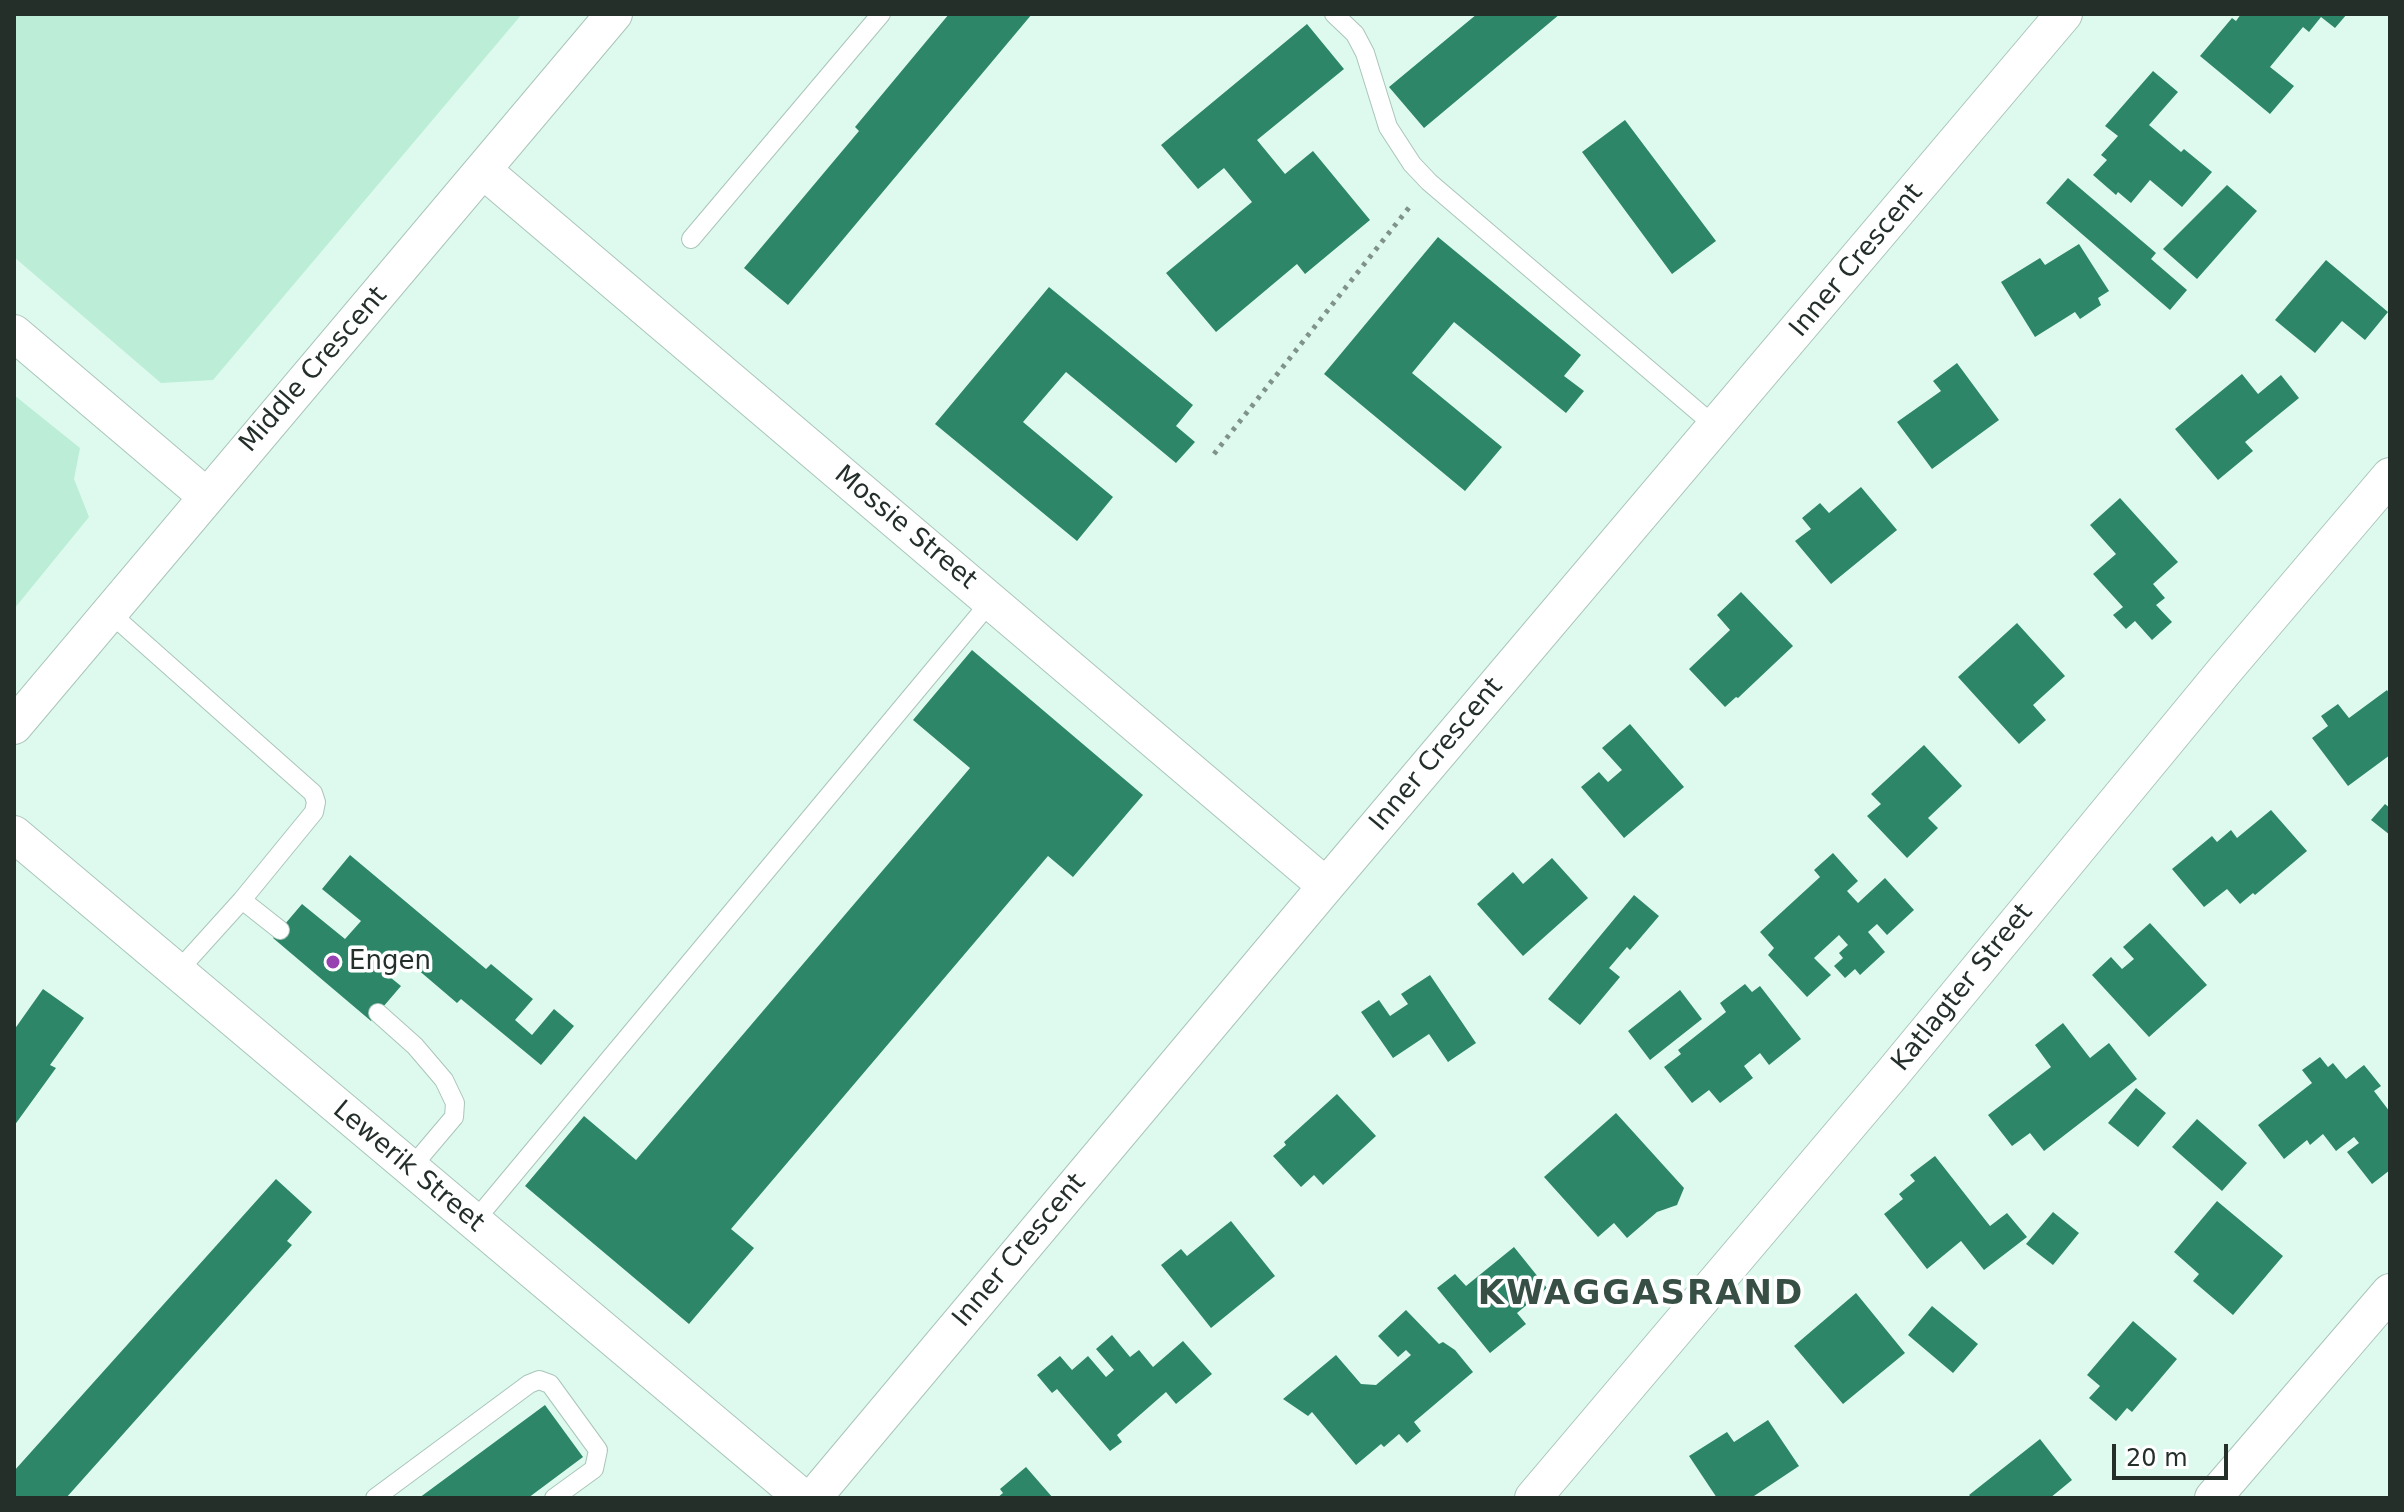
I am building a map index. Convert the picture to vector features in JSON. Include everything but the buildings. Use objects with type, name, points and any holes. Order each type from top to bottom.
[{"type":"street","name":"Middle Crescent","points":[[14,726],[614,14]]},
{"type":"street","name":"Inner Crescent","points":[[813,1498],[2064,14]]},
{"type":"street","name":"Mossie Street","points":[[484,171],[1326,886]]},
{"type":"street","points":[[14,333],[206,496]]},
{"type":"street","name":"Katlagter Street","points":[[1533,1498],[1892,1074],[2215,682],[2390,476]]},
{"type":"street","name":"Lewerik Street","points":[[14,834],[803,1498]]},
{"type":"street","points":[[2213,1498],[2390,1292]]},
{"type":"lane","points":[[691,239],[881,14]]},
{"type":"lane","points":[[1334,14],[1355,34],[1370,68],[1388,127],[1412,164],[1429,182],[1716,427]]},
{"type":"lane","points":[[473,1223],[991,601]]},
{"type":"lane","points":[[110,613],[313,793],[316,802],[314,812],[242,900],[177,972]]},
{"type":"lane","points":[[242,900],[280,930]]},
{"type":"lane","points":[[378,1013],[415,1046],[444,1080],[455,1103],[454,1117],[410,1169]]},
{"type":"lane","points":[[375,1498],[529,1384],[539,1380],[550,1384],[598,1450],[594,1469],[554,1498]]},
{"type":"path","points":[[1214,454],[1429,182]]},
{"type":"green space","points":[[14,14],[522,14],[213,380],[161,383],[14,257]]},
{"type":"green space","points":[[14,395],[80,448],[74,479],[89,517],[14,609]]},
{"type":"place","name":"Engen","points":[[333,962]]},
{"type":"district","name":"KWAGGASRAND","points":[[1641,1295]]}]
